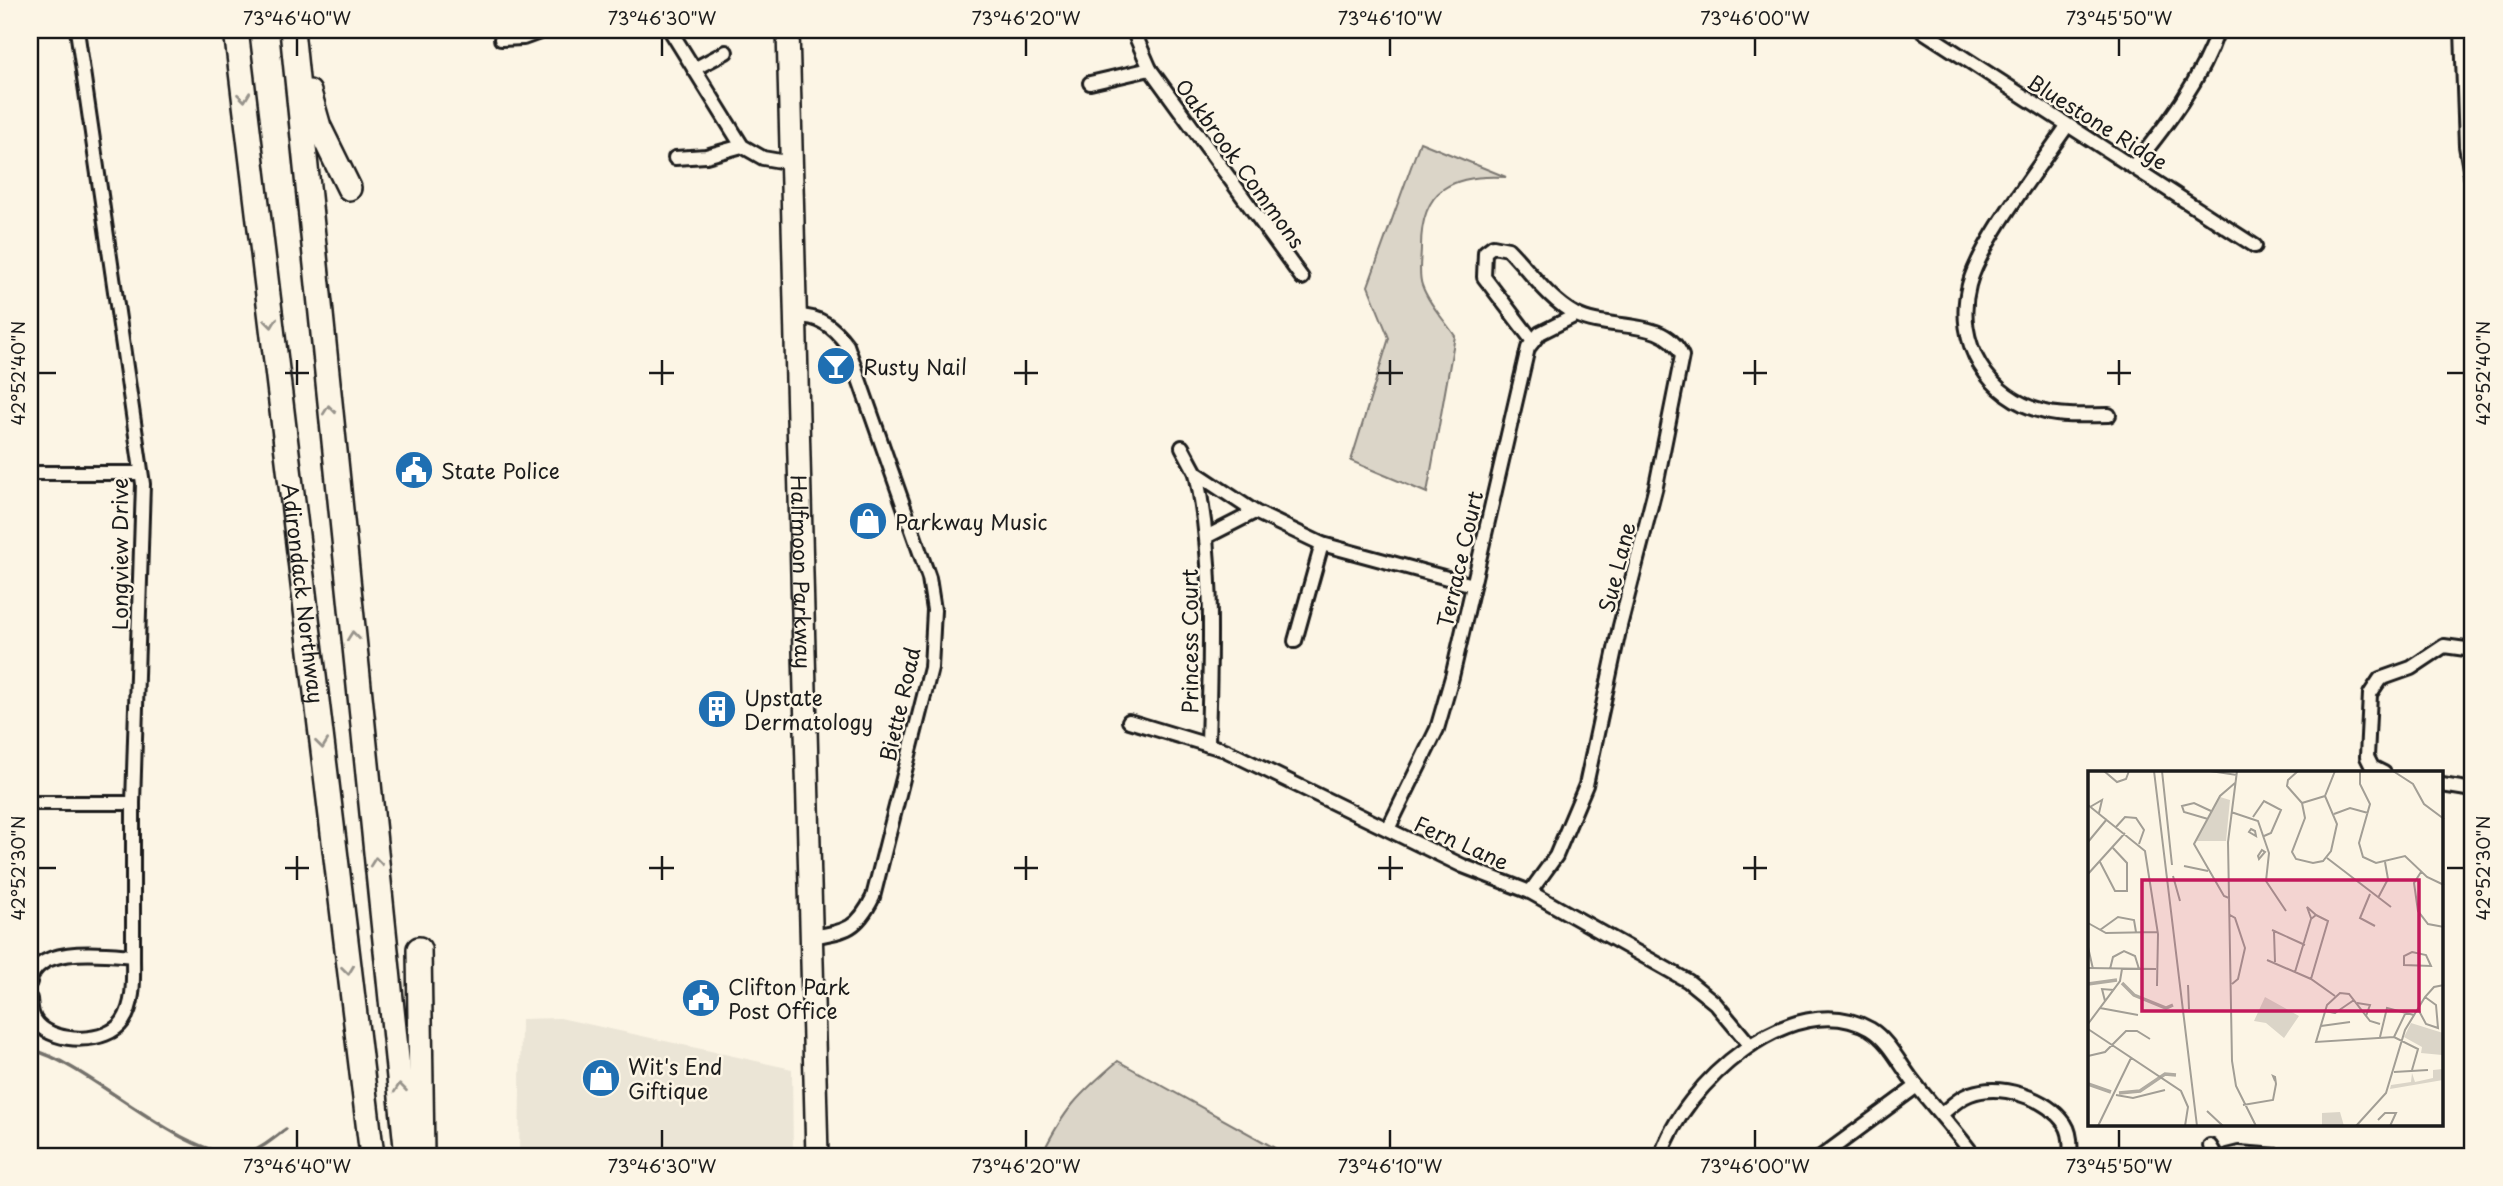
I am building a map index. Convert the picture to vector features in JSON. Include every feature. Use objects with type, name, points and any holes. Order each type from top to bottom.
[{"type":"highway","name":"Adirondack Northway","points":[[236,30],[372,1156]]},
{"type":"highway","name":"Adirondack Northway","points":[[292,30],[407,1156]]},
{"type":"highway","points":[[298,30],[311,103],[349,188]]},
{"type":"highway","points":[[419,949],[422,1156]]},
{"type":"main road","name":"Halfmoon Parkway","points":[[788,30],[817,1156]]},
{"type":"street","name":"Longview Drive","points":[[30,999],[33,1015],[48,1032],[70,1038],[103,1035],[117,1028],[127,1014],[133,988],[133,803],[143,484],[77,30]]},
{"type":"street","points":[[502,39],[523,38],[545,30]]},
{"type":"street","points":[[670,30],[742,146],[763,158],[792,163]]},
{"type":"street","name":"Oakbrook Commons","points":[[1133,30],[1150,69],[1302,278]]},
{"type":"street","name":"Bluestone Ridge","points":[[1921,30],[2067,126],[2134,165],[2255,246]]},
{"type":"street","points":[[2134,165],[2167,124],[2203,63],[2218,30]]},
{"type":"street","points":[[2462,30],[2466,146],[2473,186]]},
{"type":"street","points":[[694,69],[726,52]]},
{"type":"street","name":"Oakbrook Commons","points":[[1090,83],[1150,69]]},
{"type":"street","points":[[2067,126],[2005,219],[1969,284],[1966,308],[1969,345],[1977,364],[1992,383],[2019,402],[2044,412],[2109,415]]},
{"type":"street","points":[[675,158],[706,156],[742,146]]},
{"type":"street","points":[[1493,246],[1508,249],[1576,315],[1554,324],[1532,340],[1484,277],[1485,252],[1493,246]]},
{"type":"street","name":"Sue Lane","points":[[1530,892],[1556,856],[1586,785],[1682,366],[1679,348],[1674,340],[1660,332],[1576,315]]},
{"type":"street","name":"Biette Road","points":[[796,316],[817,318],[827,324],[847,345],[929,578],[934,610],[930,673],[873,897],[865,915],[853,927],[811,937]]},
{"type":"street","name":"Terrace Court","points":[[1388,829],[1437,729],[1473,584],[1522,363],[1532,340]]},
{"type":"street","name":"Princess Court","points":[[1182,447],[1196,472],[1206,537],[1211,618],[1208,745]]},
{"type":"street","name":"Princess Court","points":[[1196,472],[1255,512],[1322,544],[1473,584]]},
{"type":"street","points":[[30,473],[140,473]]},
{"type":"street","name":"Princess Court","points":[[1206,537],[1255,512]]},
{"type":"street","points":[[1295,642],[1322,544]]},
{"type":"street","points":[[2381,771],[2372,766],[2367,757],[2370,694],[2375,684],[2380,679],[2419,664],[2444,646],[2473,650]]},
{"type":"street","name":"Fern Lane","points":[[1129,721],[1208,745],[1463,866],[1530,892],[1688,981],[1715,1003],[1750,1045]]},
{"type":"street","points":[[2444,785],[2473,790]]},
{"type":"street","points":[[30,803],[133,803]]},
{"type":"street","points":[[30,982],[36,968],[51,958],[77,954],[133,957]]},
{"type":"street","points":[[1661,1156],[1680,1113],[1704,1085],[1750,1045],[1795,1022],[1821,1019],[1855,1023],[1881,1039],[1974,1156]]},
{"type":"street","points":[[1822,1156],[1917,1086]]},
{"type":"street","points":[[1943,1114],[1957,1100],[1972,1093],[2006,1091],[2026,1096],[2048,1108],[2066,1125],[2071,1141],[2070,1156]]},
{"type":"street","points":[[2227,1156],[2239,1153],[2278,1156]]},
{"type":"shaded area","points":[[1420,142],[1506,177],[1470,178],[1444,189],[1434,198],[1422,227],[1422,285],[1432,305],[1455,336],[1427,493],[1351,461],[1389,338],[1368,286]]},
{"type":"shaded area","points":[[560,1018],[792,1069],[793,1156],[519,1156],[521,1019]]},
{"type":"shaded area","points":[[1118,1061],[1289,1156],[1041,1156],[1074,1103]]},
{"type":"waterway","points":[[30,1049],[81,1073],[167,1129],[195,1144],[221,1153],[250,1153],[286,1129]]},
{"type":"place","name":"Rusty Nail","points":[[836,366]]},
{"type":"place","name":"State Police","points":[[414,470]]},
{"type":"place","name":"Parkway Music","points":[[868,521]]},
{"type":"place","name":"Upstate Dermatology","points":[[717,709]]},
{"type":"place","name":"Clifton Park Post Office","points":[[701,998]]},
{"type":"place","name":"Wit's End Giftique","points":[[601,1078]]}]
